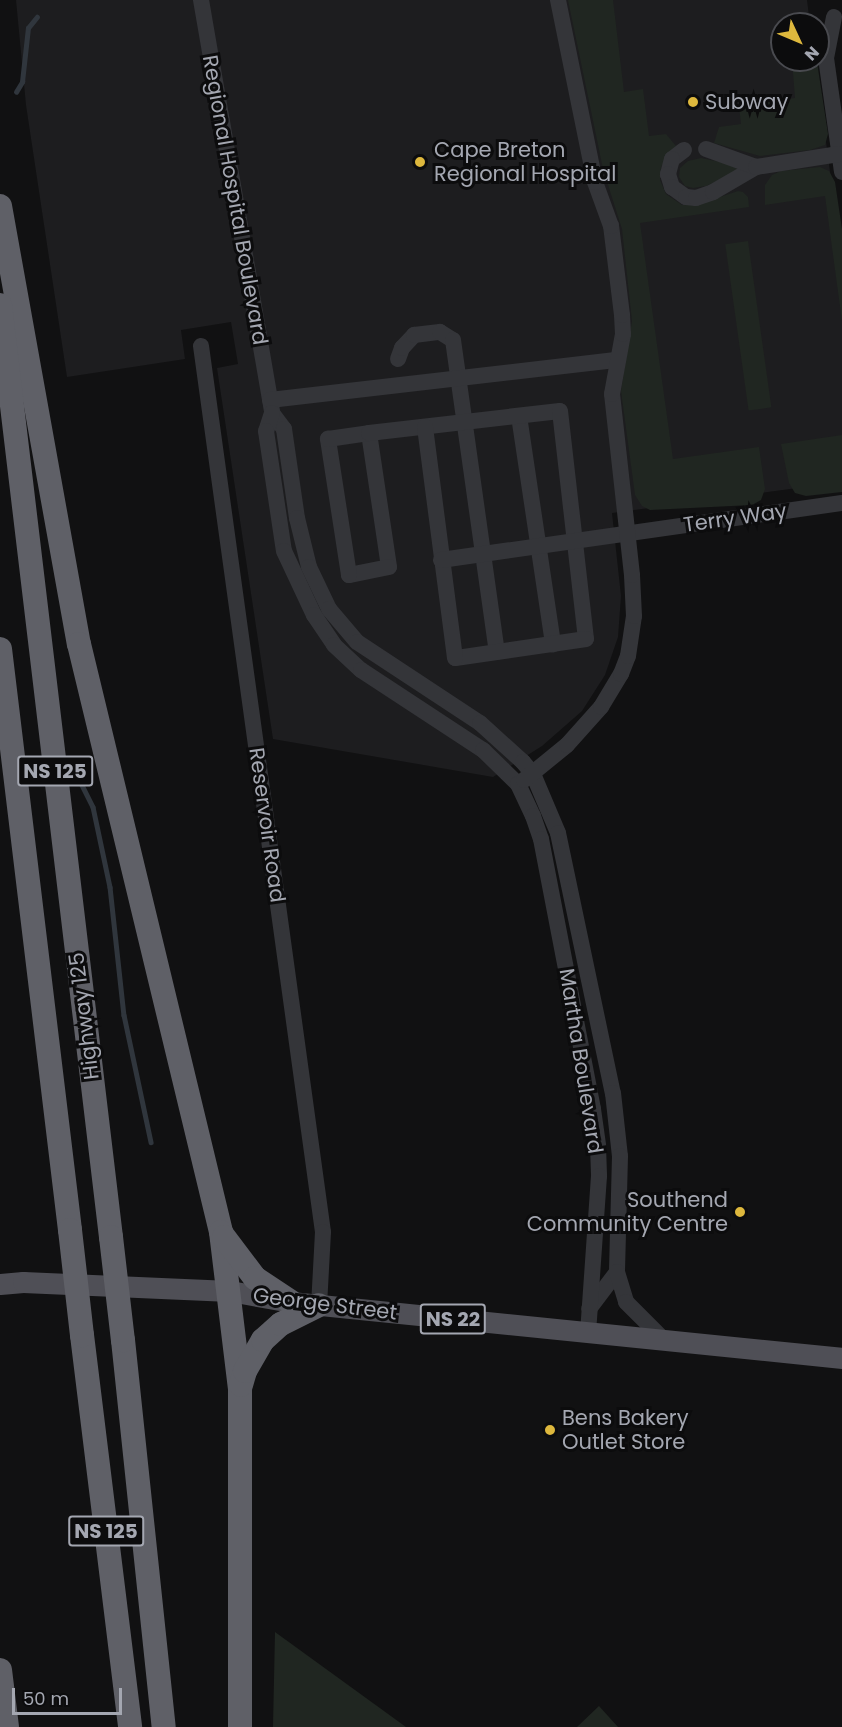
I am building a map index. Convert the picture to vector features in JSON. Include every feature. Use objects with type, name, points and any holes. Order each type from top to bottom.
[{"type":"highway","points":[[0,206],[79,644],[221,1232],[230,1291],[240,1390],[240,1727]]},
{"type":"highway","name":"Highway 125","points":[[0,305],[123,1340],[164,1727]]},
{"type":"highway","name":"Highway 125","points":[[0,649],[130,1727]]},
{"type":"highway","points":[[221,1232],[255,1278],[291,1302]]},
{"type":"highway","points":[[240,1390],[245,1371],[263,1340],[281,1324],[319,1305]]},
{"type":"highway","points":[[0,1670],[7,1727]]},
{"type":"main road","name":"George Street","points":[[0,1270],[23,1282]]},
{"type":"main road","name":"George Street","points":[[0,1284],[23,1282],[230,1291],[291,1302],[842,1358]]},
{"type":"street","name":"Regional Hospital Boulevard","points":[[201,0],[271,406],[284,429],[297,518],[309,567],[329,609],[357,642],[480,723],[502,741],[533,774]]},
{"type":"street","points":[[518,784],[533,774],[590,721],[621,674],[628,656],[634,616],[612,394],[623,325],[612,235],[595,182],[558,0]]},
{"type":"street","points":[[834,17],[826,58],[842,172]]},
{"type":"street","points":[[706,149],[756,167]]},
{"type":"street","points":[[684,150],[672,159],[668,174],[672,187],[686,197],[702,197],[756,167],[839,154]]},
{"type":"street","points":[[398,359],[402,348],[414,335],[440,332],[453,340],[497,652]]},
{"type":"street","name":"Reservoir Road","points":[[201,346],[323,1232],[319,1305]]},
{"type":"street","points":[[271,406],[459,377],[618,360]]},
{"type":"street","name":"Regional Hospital Boulevard","points":[[271,406],[266,431],[284,551],[314,615],[334,645],[361,669],[460,732],[483,750],[518,784]]},
{"type":"street","points":[[369,433],[389,567],[350,575],[328,439],[369,433],[560,411],[586,639],[455,658],[425,427]]},
{"type":"street","points":[[519,416],[553,644]]},
{"type":"street","name":"Terry Way","points":[[441,561],[627,532],[842,503]]},
{"type":"street","name":"Martha Boulevard","points":[[533,774],[558,833],[617,1122],[621,1191],[617,1272]]},
{"type":"street","name":"Martha Boulevard","points":[[518,784],[541,839],[598,1146],[590,1309]]},
{"type":"street","points":[[563,951],[583,947]]},
{"type":"street","points":[[588,1332],[590,1309],[617,1272]]},
{"type":"street","points":[[617,1272],[626,1302],[664,1340]]},
{"type":"shaded area","name":"Cape Breton Regional Hospital","points":[[16,0],[807,0],[808,12],[770,12],[770,72],[817,72],[842,261],[842,482],[612,513],[621,596],[618,637],[605,675],[582,711],[542,746],[493,777],[273,739],[217,368],[238,364],[231,322],[181,330],[185,359],[67,377],[26,105]]},
{"type":"shaded area","points":[[568,0],[613,0],[624,92],[643,89],[649,136],[666,134],[676,146],[661,167],[660,180],[666,194],[682,205],[711,200],[738,191],[748,197],[749,207],[640,223],[673,459],[759,447],[765,489],[761,500],[752,505],[650,510],[642,506],[635,495],[621,391],[632,321],[622,229],[603,169]]},
{"type":"shaded area","points":[[793,72],[819,72],[828,134],[825,145],[810,150],[760,156],[714,143],[719,127],[741,124],[739,106],[795,98]]},
{"type":"shaded area","points":[[701,158],[735,165],[741,171],[706,186],[693,188],[685,186],[679,177],[680,168],[688,161]]},
{"type":"shaded area","points":[[820,167],[829,171],[835,182],[842,229],[842,321],[825,196],[765,205],[765,185],[772,175],[781,171]]},
{"type":"shaded area","points":[[748,241],[771,407],[749,411],[725,244]]},
{"type":"shaded area","points":[[842,435],[842,492],[806,496],[795,493],[789,483],[781,444]]},
{"type":"shaded area","points":[[275,1632],[406,1727],[273,1727]]},
{"type":"shaded area","points":[[599,1706],[618,1727],[577,1727]]},
{"type":"waterway","points":[[16,92],[22,82],[28,28],[37,17]]},
{"type":"waterway","points":[[75,771],[93,807],[110,887],[124,1015],[151,1142]]},
{"type":"place","name":"Subway","points":[[693,102]]},
{"type":"place","name":"Cape Breton Regional Hospital","points":[[420,162]]},
{"type":"place","name":"Southend Community Centre","points":[[740,1212]]},
{"type":"place","name":"Bens Bakery Outlet Store","points":[[550,1430]]}]
